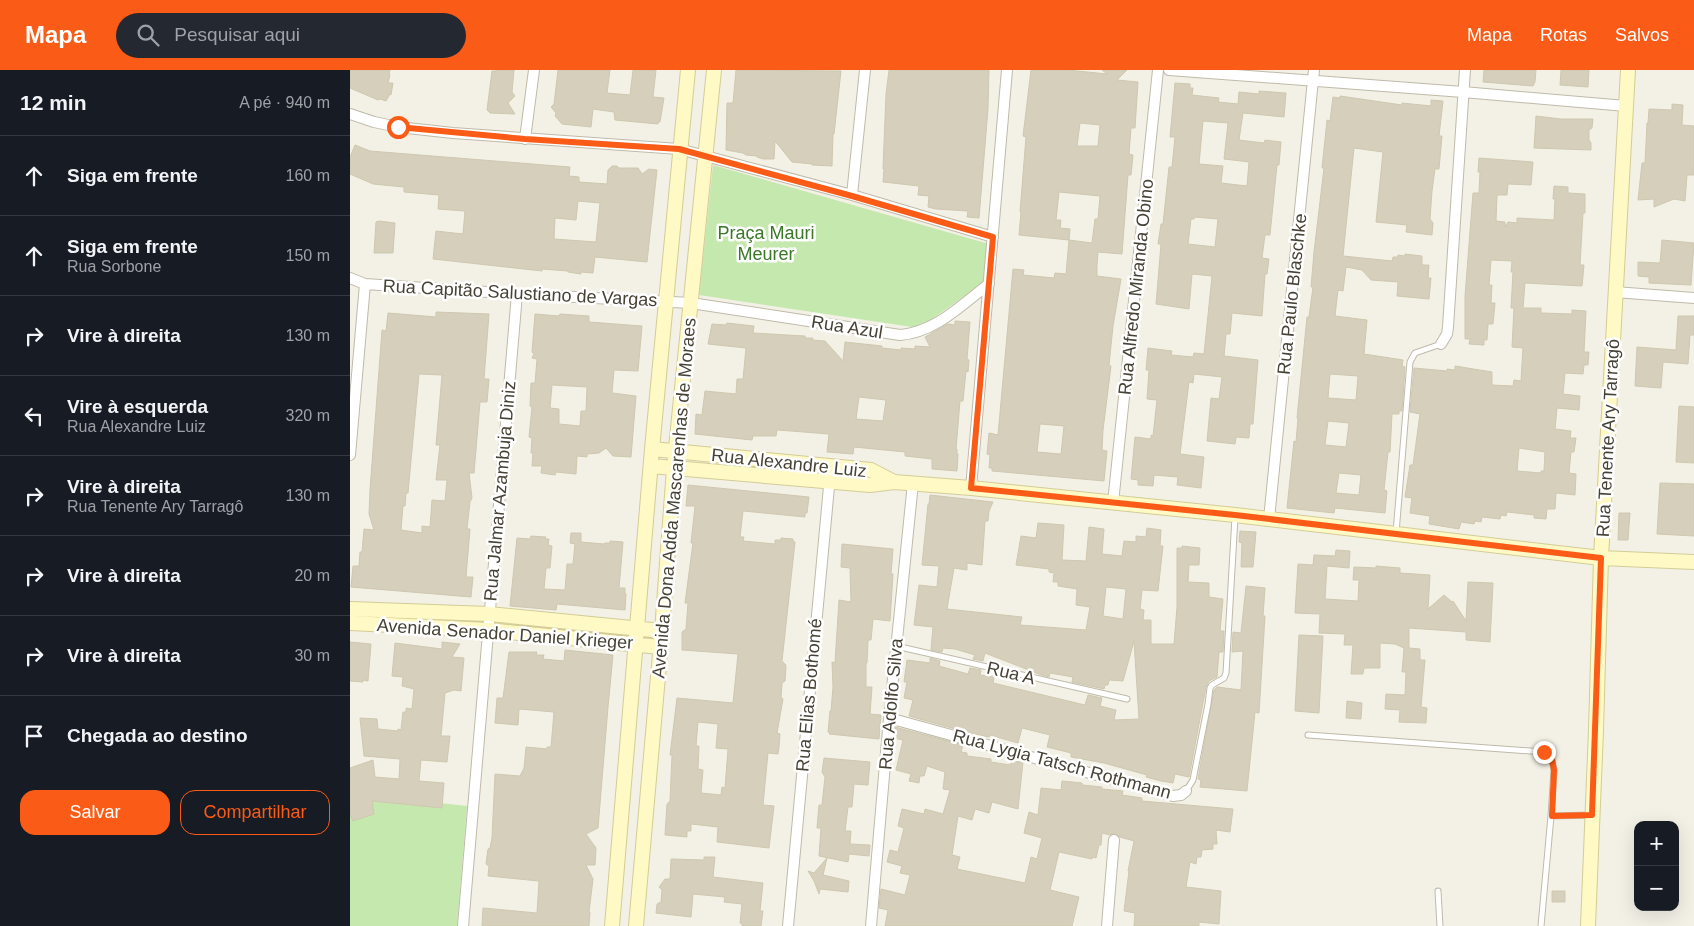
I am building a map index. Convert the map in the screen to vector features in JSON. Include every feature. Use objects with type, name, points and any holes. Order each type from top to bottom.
[{"type":"main road","name":"Avenida Dona Adda Mascarenhas de Moraes","points":[[612,926],[652,449],[688,70]]},
{"type":"main road","name":"Avenida Dona Adda Mascarenhas de Moraes","points":[[636,926],[662,631],[674,468],[714,70]]},
{"type":"main road","name":"Rua Tenente Ary Tarragô","points":[[1588,926],[1601,558],[1628,70]]},
{"type":"main road","name":"Rua Alexandre Luiz","points":[[652,449],[871,470],[894,482]]},
{"type":"main road","name":"Rua Alexandre Luiz","points":[[651,466],[870,485],[894,482],[971,488],[1235,515],[1601,558],[1694,562]]},
{"type":"main road","name":"Avenida Senador Daniel Krieger","points":[[350,609],[489,614],[662,631]]},
{"type":"main road","name":"Avenida Senador Daniel Krieger","points":[[350,623],[488,630],[660,647]]},
{"type":"street","points":[[525,139],[534,70]]},
{"type":"street","points":[[852,196],[865,70]]},
{"type":"street","points":[[971,488],[1007,70]]},
{"type":"street","name":"Rua Alfredo Miranda Obino","points":[[1113,503],[1158,70]]},
{"type":"street","points":[[1169,70],[1314,75],[1463,92],[1626,106]]},
{"type":"street","points":[[1441,344],[1447,334],[1448,327],[1465,70]]},
{"type":"street","name":"Rua Paulo Blaschke","points":[[1269,519],[1314,75]]},
{"type":"street","points":[[350,114],[398,127],[525,139],[679,149],[993,237]]},
{"type":"street","name":"Rua Capitão Salustiano de Vargas","points":[[350,278],[365,284],[692,303]]},
{"type":"street","points":[[350,455],[365,284]]},
{"type":"street","name":"Rua Azul","points":[[692,303],[900,335],[911,334],[935,325],[989,284]]},
{"type":"street","points":[[1616,292],[1694,298]]},
{"type":"street","name":"Rua Jalmar Azambuja Diniz","points":[[463,926],[517,294]]},
{"type":"street","name":"Rua Elias Bothomé","points":[[788,926],[831,465]]},
{"type":"street","name":"Rua Adolfo Silva","points":[[871,926],[889,718],[913,483]]},
{"type":"street","name":"Rua Lygia Tatsch Rothmann","points":[[889,718],[1174,796],[1181,795],[1186,791]]},
{"type":"street","points":[[1107,926],[1114,840]]},
{"type":"lane","points":[[1396,533],[1410,362],[1415,353],[1441,344]]},
{"type":"lane","name":"Rua Lygia Tatsch Rothmann","points":[[1186,791],[1193,780],[1210,688],[1224,678],[1226,673],[1235,515]]},
{"type":"lane","name":"Rua A","points":[[896,646],[1127,699]]},
{"type":"lane","points":[[1308,735],[1544,752],[1552,760],[1554,770],[1552,816],[1541,926]]},
{"type":"lane","points":[[1552,816],[1592,815]]},
{"type":"lane","points":[[1438,891],[1440,926]]},
{"type":"green space","name":"Praça Mauri Meurer","points":[[713,165],[989,244],[986,281],[919,328],[699,295]]},
{"type":"green space","points":[[360,794],[467,806],[457,926],[350,926],[350,797]]},
{"type":"building","points":[[350,70],[390,70],[388,83],[393,83],[391,95],[386,101],[378,100],[350,88]]},
{"type":"building","points":[[514,70],[512,92],[515,96],[508,103],[515,114],[490,113],[487,110],[492,71]]},
{"type":"building","points":[[558,70],[610,70],[607,93],[630,95],[633,70],[656,70],[653,97],[664,98],[660,122],[658,124],[615,120],[614,112],[593,109],[591,127],[562,124],[555,116],[556,113],[551,107],[554,104]]},
{"type":"building","points":[[736,70],[841,71],[833,134],[832,166],[792,162],[775,141],[774,159],[763,159],[726,150],[727,103],[733,103]]},
{"type":"building","points":[[889,70],[989,70],[988,109],[979,218],[967,217],[968,211],[928,207],[929,196],[918,195],[919,186],[883,182],[886,94]]},
{"type":"building","points":[[1031,70],[1068,70],[1107,74],[1102,70],[1127,70],[1117,80],[1138,82],[1135,128],[1131,128],[1129,154],[1133,155],[1131,175],[1128,175],[1122,254],[1098,252],[1097,276],[1121,279],[1113,326],[1109,365],[1111,366],[1103,430],[1102,450],[1107,451],[1104,481],[992,471],[992,468],[989,468],[990,455],[987,454],[989,433],[998,435],[1013,269],[1024,270],[1023,275],[1054,278],[1055,273],[1066,274],[1069,240],[1019,235],[1026,137],[1023,136]],"holes":[[[1080,123],[1100,125],[1098,146],[1077,146]],[[1059,192],[1100,196],[1098,219],[1095,219],[1092,243],[1069,240],[1070,229],[1060,228],[1061,220],[1056,220]],[[1040,424],[1064,426],[1061,454],[1037,452]]]},
{"type":"building","points":[[1484,70],[1536,70],[1535,82],[1533,86],[1483,82]]},
{"type":"building","points":[[1561,70],[1589,70],[1588,87],[1560,85]]},
{"type":"building","points":[[1175,83],[1190,84],[1190,88],[1193,88],[1192,95],[1219,98],[1218,102],[1238,104],[1239,92],[1259,94],[1259,91],[1286,93],[1284,117],[1243,113],[1239,140],[1264,143],[1265,140],[1281,142],[1270,235],[1265,235],[1262,258],[1269,259],[1267,274],[1265,274],[1262,316],[1232,313],[1230,334],[1226,334],[1224,356],[1258,360],[1253,424],[1250,424],[1249,438],[1236,437],[1235,444],[1207,441],[1211,398],[1219,399],[1222,377],[1194,374],[1193,383],[1189,382],[1180,454],[1204,457],[1201,488],[1177,485],[1178,477],[1154,475],[1153,486],[1138,485],[1138,480],[1131,479],[1135,437],[1151,439],[1151,435],[1153,436],[1157,400],[1147,399],[1149,370],[1146,370],[1148,348],[1172,351],[1171,355],[1193,357],[1194,353],[1204,354],[1212,276],[1192,274],[1189,309],[1156,304],[1161,244],[1158,244],[1161,224],[1163,224],[1169,167],[1172,167],[1175,137],[1170,137]],"holes":[[[1203,121],[1228,123],[1224,159],[1249,162],[1247,186],[1221,183],[1223,166],[1199,164]],[[1195,217],[1218,219],[1215,247],[1188,244],[1191,219]]]},
{"type":"building","points":[[1340,96],[1402,105],[1402,103],[1431,106],[1431,100],[1443,101],[1439,136],[1442,136],[1439,169],[1435,169],[1432,191],[1430,219],[1433,223],[1432,235],[1406,232],[1407,225],[1376,222],[1383,152],[1354,148],[1343,256],[1392,261],[1393,257],[1398,257],[1398,255],[1422,256],[1422,265],[1429,265],[1428,278],[1431,278],[1429,299],[1397,296],[1398,282],[1371,280],[1362,270],[1346,267],[1343,291],[1338,290],[1335,316],[1367,320],[1364,354],[1403,360],[1402,366],[1405,367],[1402,411],[1399,411],[1399,414],[1392,414],[1390,452],[1388,452],[1384,490],[1387,491],[1385,513],[1335,508],[1334,513],[1287,508],[1294,441],[1296,442],[1307,317],[1309,317],[1313,287],[1311,287],[1324,168],[1322,168],[1327,120],[1330,121],[1333,97],[1340,98]],"holes":[[[1330,374],[1358,376],[1356,400],[1328,398]],[[1328,421],[1349,423],[1346,447],[1325,445]],[[1339,473],[1361,475],[1359,495],[1336,493]]]},
{"type":"building","points":[[1672,104],[1683,105],[1682,125],[1694,126],[1694,175],[1687,175],[1685,201],[1674,199],[1654,207],[1654,199],[1638,200],[1642,163],[1645,163],[1649,109],[1672,110]]},
{"type":"building","points":[[1536,116],[1561,119],[1593,119],[1592,128],[1589,130],[1591,150],[1534,148]]},
{"type":"building","points":[[355,145],[370,151],[570,167],[569,176],[579,177],[579,182],[607,184],[608,170],[612,166],[638,168],[642,174],[649,169],[657,170],[647,262],[595,257],[593,273],[581,272],[581,274],[568,271],[542,269],[542,271],[433,259],[436,231],[463,234],[465,211],[438,209],[439,195],[404,192],[404,187],[373,184],[350,174],[350,157]],"holes":[[[578,201],[600,203],[596,242],[554,239],[555,218],[576,220]]]},
{"type":"building","points":[[1479,158],[1533,162],[1531,185],[1508,184],[1507,195],[1497,195],[1496,221],[1505,222],[1505,227],[1508,222],[1517,223],[1517,218],[1554,220],[1554,186],[1568,187],[1568,193],[1585,194],[1580,265],[1584,265],[1582,286],[1525,283],[1523,308],[1541,308],[1541,313],[1572,314],[1572,310],[1586,311],[1584,352],[1589,352],[1588,365],[1584,365],[1583,374],[1565,373],[1563,394],[1580,396],[1579,410],[1557,408],[1555,429],[1571,431],[1570,438],[1576,438],[1574,452],[1571,452],[1569,473],[1576,474],[1575,495],[1556,493],[1555,509],[1547,509],[1546,519],[1534,518],[1534,515],[1507,512],[1506,516],[1501,515],[1500,519],[1482,517],[1481,522],[1475,521],[1474,524],[1461,522],[1459,529],[1429,524],[1430,516],[1410,513],[1412,498],[1405,497],[1410,465],[1413,465],[1420,414],[1410,412],[1414,368],[1447,371],[1447,369],[1455,370],[1455,366],[1492,372],[1492,385],[1513,386],[1514,380],[1521,381],[1523,348],[1512,347],[1514,308],[1511,308],[1512,261],[1491,260],[1489,285],[1492,285],[1491,303],[1495,303],[1493,324],[1488,324],[1487,340],[1484,340],[1484,345],[1469,344],[1470,339],[1465,339],[1465,296],[1473,193],[1479,193],[1480,172],[1478,172]],"holes":[[[1519,448],[1545,452],[1544,471],[1541,471],[1541,473],[1517,471]]]},
{"type":"building","points":[[376,222],[395,223],[393,253],[374,253]]},
{"type":"building","points":[[1662,240],[1694,243],[1691,285],[1649,283],[1649,277],[1638,276],[1638,262],[1660,263]]},
{"type":"building","points":[[436,312],[489,314],[484,379],[489,379],[487,402],[480,402],[474,473],[469,473],[472,498],[467,529],[470,529],[466,577],[473,577],[471,597],[351,587],[353,566],[359,566],[364,529],[374,530],[369,514],[382,330],[386,331],[388,313],[436,317]],"holes":[[[419,374],[442,375],[436,445],[440,445],[436,480],[447,480],[445,501],[432,500],[430,527],[422,526],[422,533],[401,530],[403,506],[405,506],[406,493],[408,493]]]},
{"type":"building","points":[[535,314],[589,316],[589,322],[642,326],[638,371],[614,370],[612,393],[636,396],[631,457],[613,456],[606,448],[599,453],[587,454],[587,457],[577,456],[576,474],[556,472],[555,475],[541,473],[542,466],[532,466],[532,438],[529,437],[532,407],[530,406],[531,383],[535,383],[537,359],[532,358],[534,354],[532,352]],"holes":[[[552,385],[587,387],[586,411],[581,411],[580,426],[559,424],[559,409],[550,408]]]},
{"type":"building","points":[[1678,316],[1694,316],[1694,335],[1690,335],[1688,364],[1663,362],[1661,388],[1635,386],[1637,347],[1676,350]]},
{"type":"building","points":[[955,321],[970,322],[967,359],[969,360],[968,372],[966,371],[963,401],[960,401],[956,449],[958,454],[957,471],[932,469],[932,459],[905,456],[905,452],[854,447],[853,454],[827,452],[829,434],[777,430],[776,436],[753,436],[752,440],[695,434],[696,414],[702,415],[705,391],[736,394],[737,379],[743,379],[746,348],[708,344],[712,324],[726,325],[727,323],[754,326],[753,333],[805,336],[805,338],[813,338],[812,340],[825,341],[843,361],[845,342],[901,350],[901,348],[915,349],[915,346],[930,347],[925,337],[948,324],[955,325]],"holes":[[[859,397],[886,400],[883,421],[856,419]]]},
{"type":"building","points":[[1679,406],[1694,407],[1694,463],[1676,462]]},
{"type":"building","points":[[1660,483],[1694,484],[1694,536],[1657,534]]},
{"type":"building","points":[[688,485],[809,497],[805,517],[743,511],[740,537],[744,537],[743,541],[775,544],[775,540],[781,540],[781,538],[793,539],[795,542],[782,661],[786,665],[785,681],[782,683],[781,697],[783,699],[777,733],[780,734],[779,747],[778,754],[768,753],[763,805],[774,806],[769,848],[717,842],[718,827],[691,824],[691,831],[687,831],[687,837],[665,835],[667,804],[670,801],[672,755],[670,755],[677,698],[733,703],[738,654],[682,650],[682,632],[686,629],[688,603],[685,603],[693,543],[691,543],[695,506],[686,506]],"holes":[[[698,722],[718,724],[716,748],[728,749],[725,788],[722,787],[721,795],[701,793],[703,770],[698,769],[699,746],[696,746]]]},
{"type":"building","points":[[930,495],[993,502],[989,511],[988,521],[985,521],[982,565],[967,563],[967,570],[954,568],[947,609],[1022,617],[1020,625],[1086,630],[1090,607],[1076,605],[1077,589],[1058,586],[1058,582],[1053,582],[1054,573],[1049,572],[1049,569],[1016,565],[1021,536],[1036,538],[1038,523],[1064,525],[1062,560],[1086,561],[1089,527],[1104,529],[1102,554],[1122,556],[1124,541],[1136,542],[1136,536],[1146,537],[1147,528],[1161,530],[1160,546],[1163,546],[1158,591],[1142,590],[1140,609],[1144,610],[1143,620],[1151,620],[1151,644],[1174,644],[1177,607],[1177,548],[1182,548],[1182,546],[1200,548],[1199,565],[1189,565],[1188,582],[1209,583],[1209,597],[1223,599],[1220,631],[1224,631],[1223,652],[1219,652],[1217,677],[1209,681],[1206,687],[1189,777],[1175,774],[1173,783],[1161,781],[1146,777],[1147,775],[1104,763],[1071,757],[1071,753],[1047,747],[1050,735],[1022,728],[1018,743],[990,735],[989,737],[966,732],[909,716],[913,700],[904,698],[907,682],[904,682],[907,660],[930,663],[930,658],[940,661],[939,666],[968,674],[970,668],[981,670],[980,675],[994,677],[993,683],[1085,705],[1088,695],[1102,698],[1100,706],[1116,710],[1114,720],[1139,719],[1134,641],[1123,681],[1109,680],[1108,685],[1105,685],[1104,689],[1072,682],[1073,677],[1050,673],[1049,677],[1039,674],[985,653],[983,661],[973,659],[975,655],[955,649],[943,648],[942,652],[931,650],[933,627],[914,625],[919,585],[937,587],[939,566],[922,565]],"holes":[[[1106,587],[1126,589],[1123,619],[1103,616]]]},
{"type":"building","points":[[1619,513],[1630,513],[1628,540],[1618,540]]},
{"type":"building","points":[[1240,531],[1256,532],[1253,567],[1241,567],[1242,543],[1239,542]]},
{"type":"building","points":[[571,533],[581,533],[581,542],[604,544],[610,543],[610,541],[623,542],[619,588],[625,588],[625,610],[557,604],[556,610],[510,606],[517,538],[530,539],[531,536],[549,539],[548,545],[552,546],[550,568],[546,568],[544,589],[565,590],[567,564],[573,564],[575,544],[570,543]]},
{"type":"building","points":[[842,544],[893,549],[890,621],[873,619],[871,640],[868,640],[866,663],[866,687],[872,687],[870,714],[881,715],[879,739],[829,734],[828,732],[833,687],[832,662],[835,663],[839,600],[851,602],[850,568],[841,567]]},
{"type":"building","points":[[1336,550],[1350,551],[1349,568],[1327,566],[1325,599],[1358,601],[1359,580],[1353,580],[1354,567],[1400,568],[1400,573],[1430,575],[1428,609],[1444,595],[1453,601],[1466,621],[1468,582],[1493,583],[1490,642],[1466,640],[1466,632],[1409,628],[1409,648],[1420,649],[1420,660],[1425,660],[1421,707],[1427,708],[1426,723],[1399,722],[1400,710],[1385,709],[1386,694],[1405,695],[1406,672],[1402,672],[1404,648],[1395,644],[1380,643],[1380,668],[1364,668],[1363,674],[1351,674],[1353,645],[1344,645],[1345,634],[1319,633],[1320,614],[1295,613],[1298,564],[1313,565],[1314,555],[1335,556]]},
{"type":"building","points":[[1246,586],[1265,588],[1259,713],[1255,712],[1247,791],[1200,787],[1201,780],[1198,779],[1214,690],[1217,687],[1241,690],[1243,651],[1232,652],[1233,632],[1241,633]]},
{"type":"building","points":[[1299,635],[1323,636],[1319,713],[1295,711]]},
{"type":"building","points":[[350,642],[371,644],[368,681],[350,681]]},
{"type":"building","points":[[442,642],[460,644],[452,657],[464,658],[461,691],[454,690],[445,693],[441,736],[450,736],[447,762],[421,760],[419,781],[444,783],[442,808],[372,801],[374,814],[353,821],[350,814],[350,768],[373,760],[375,777],[399,779],[400,759],[364,756],[360,718],[377,719],[378,729],[398,731],[398,729],[401,730],[403,712],[406,712],[406,708],[412,709],[414,689],[402,686],[403,677],[392,676],[395,643],[442,649]]},
{"type":"building","points":[[565,650],[613,655],[598,828],[586,834],[596,848],[595,865],[586,865],[593,879],[589,926],[482,926],[483,908],[537,913],[539,881],[488,876],[489,866],[486,864],[492,838],[495,774],[520,776],[524,768],[526,747],[547,749],[547,747],[551,747],[554,712],[519,709],[518,725],[495,723],[497,698],[503,698],[509,652],[537,652],[536,655],[544,655],[543,659],[564,661]]},
{"type":"building","points":[[1347,701],[1362,703],[1361,719],[1346,718]]},
{"type":"building","points":[[895,727],[963,745],[961,752],[967,753],[967,756],[991,759],[991,762],[1010,765],[1011,761],[1023,762],[1018,809],[992,802],[989,813],[975,809],[972,820],[958,816],[952,855],[960,857],[957,869],[1025,883],[1031,857],[1037,859],[1042,838],[1024,833],[1029,812],[1038,815],[1041,788],[1061,790],[1062,781],[1123,791],[1122,795],[1142,798],[1142,801],[1233,809],[1230,832],[1216,830],[1217,844],[1213,844],[1213,849],[1202,850],[1201,857],[1197,857],[1196,864],[1190,862],[1186,887],[1221,891],[1219,924],[1199,922],[1199,926],[1134,926],[1135,913],[1124,911],[1128,871],[1134,841],[1120,837],[1115,833],[1110,835],[1102,833],[1101,845],[1099,845],[1096,858],[1093,857],[1092,859],[1059,852],[1050,890],[1079,897],[1072,926],[885,926],[888,910],[879,908],[881,889],[905,895],[910,875],[900,873],[902,866],[887,862],[890,850],[898,852],[904,828],[898,826],[902,809],[924,814],[925,809],[943,814],[950,790],[943,789],[945,772],[927,766],[924,776],[920,776],[919,783],[909,781],[911,774],[896,770],[903,740],[894,738]]},
{"type":"building","points":[[824,758],[870,762],[868,785],[854,784],[852,807],[848,807],[845,831],[851,831],[850,844],[870,845],[869,856],[849,854],[848,862],[819,856],[821,828],[817,828],[819,805],[822,805],[825,777],[822,772]]},
{"type":"building","points":[[704,857],[715,857],[713,877],[763,883],[760,911],[763,911],[761,926],[742,926],[740,923],[742,904],[724,902],[725,897],[693,894],[691,917],[656,913],[657,904],[661,902],[662,890],[659,887],[665,879],[670,879],[671,859],[704,860]]},
{"type":"building","points":[[827,858],[823,875],[849,881],[848,892],[820,889],[819,894],[808,871],[814,873]]},
{"type":"building","points":[[1552,891],[1565,891],[1565,902],[1552,902]]},
{"type":"route","points":[[398,127],[525,139],[679,149],[993,237],[971,488],[1235,515],[1601,558],[1592,815],[1552,816],[1554,770],[1552,760],[1544,752]]}]
